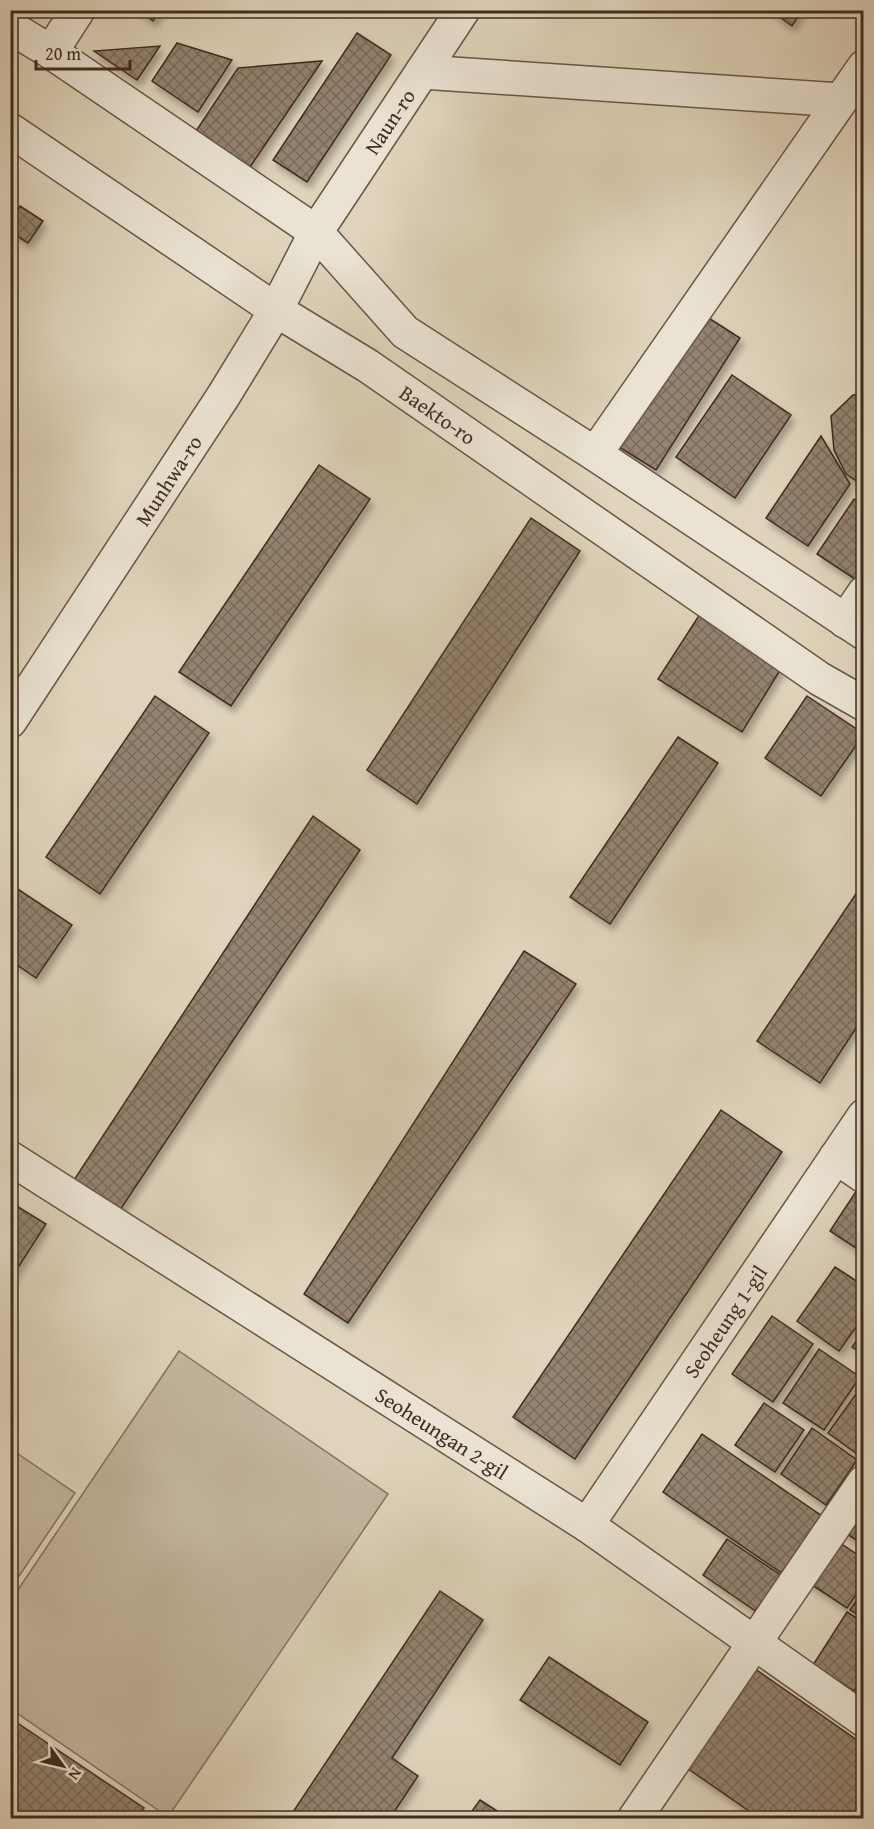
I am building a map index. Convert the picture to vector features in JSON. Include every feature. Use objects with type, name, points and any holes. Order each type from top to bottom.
[{"type":"street","points":[[51,52],[78,10]]},
{"type":"street","name":"Naun-ro","points":[[316,232],[463,10]]},
{"type":"street","points":[[10,27],[51,52],[316,232],[405,332],[595,454],[854,627],[864,592]]},
{"type":"street","points":[[595,454],[864,67]]},
{"type":"street","points":[[422,72],[841,100]]},
{"type":"street","name":"Baekto-ro","points":[[10,130],[276,310],[368,366],[820,679],[864,704]]},
{"type":"street","name":"Munhwa-ro","points":[[10,721],[224,395],[276,310],[316,232]]},
{"type":"street","name":"Seoheung 1-gil","points":[[587,1525],[864,1116]]},
{"type":"street","points":[[836,1157],[864,1176]]},
{"type":"street","name":"Seoheungan 2-gil","points":[[10,1158],[587,1525],[864,1720]]},
{"type":"street","points":[[635,1818],[864,1482]]},
{"type":"shaded area","points":[[179,1351],[388,1494],[168,1817],[11,1709],[11,1600]]},
{"type":"shaded area","points":[[11,1449],[75,1493],[11,1588]]},
{"type":"building","points":[[138,10],[160,10],[153,21]]},
{"type":"building","points":[[770,10],[802,10],[792,26]]},
{"type":"building","points":[[357,33],[391,55],[307,182],[273,160]]},
{"type":"building","points":[[177,43],[232,60],[198,112],[152,81]]},
{"type":"building","points":[[160,46],[137,80],[94,51]]},
{"type":"building","points":[[322,61],[250,167],[196,131],[238,68]]},
{"type":"building","points":[[20,206],[43,221],[28,243],[10,232],[10,222]]},
{"type":"building","points":[[704,315],[740,338],[656,470],[619,447]]},
{"type":"building","points":[[732,375],[791,415],[735,498],[676,457]]},
{"type":"building","points":[[864,394],[864,486],[846,474],[834,450],[831,416],[853,395]]},
{"type":"building","points":[[821,436],[850,484],[808,546],[766,518]]},
{"type":"building","points":[[319,465],[370,499],[231,706],[179,672]]},
{"type":"building","points":[[854,499],[864,506],[864,580],[861,583],[817,554]]},
{"type":"building","points":[[531,518],[580,551],[417,804],[367,770]]},
{"type":"building","points":[[700,614],[782,667],[742,732],[658,679]]},
{"type":"building","points":[[155,696],[209,733],[100,894],[46,857]]},
{"type":"building","points":[[807,696],[864,734],[821,796],[765,758]]},
{"type":"building","points":[[678,737],[718,763],[610,924],[570,897]]},
{"type":"building","points":[[313,816],[360,850],[116,1216],[72,1183]]},
{"type":"building","points":[[864,882],[864,1016],[820,1083],[757,1041]]},
{"type":"building","points":[[10,884],[72,925],[36,978],[10,960]]},
{"type":"building","points":[[524,951],[576,984],[348,1323],[304,1294]]},
{"type":"building","points":[[721,1110],[782,1152],[575,1459],[513,1417]]},
{"type":"building","points":[[859,1187],[864,1190],[864,1250],[862,1252],[830,1231]]},
{"type":"building","points":[[10,1202],[46,1224],[10,1280]]},
{"type":"building","points":[[835,1267],[864,1286],[864,1316],[839,1351],[797,1321]]},
{"type":"building","points":[[772,1316],[813,1344],[773,1402],[732,1374]]},
{"type":"building","points":[[864,1330],[864,1355],[852,1347]]},
{"type":"building","points":[[819,1349],[860,1377],[824,1430],[783,1403]]},
{"type":"building","points":[[861,1387],[864,1389],[864,1451],[860,1456],[828,1433]]},
{"type":"building","points":[[764,1403],[804,1430],[775,1472],[735,1445]]},
{"type":"building","points":[[812,1428],[857,1460],[826,1505],[781,1474]]},
{"type":"building","points":[[702,1434],[822,1516],[783,1574],[663,1492]]},
{"type":"building","points":[[864,1490],[864,1545],[838,1528]]},
{"type":"building","points":[[831,1537],[864,1559],[864,1583],[847,1608],[803,1579]]},
{"type":"building","points":[[727,1539],[782,1576],[757,1612],[703,1575]]},
{"type":"building","points":[[864,1590],[864,1619],[850,1610]]},
{"type":"building","points":[[440,1591],[483,1620],[392,1758],[418,1776],[390,1818],[289,1818]]},
{"type":"building","points":[[847,1612],[864,1623],[864,1677],[854,1691],[813,1665]]},
{"type":"building","points":[[549,1657],[648,1722],[620,1765],[520,1700]]},
{"type":"building","points":[[751,1666],[864,1745],[864,1818],[759,1818],[687,1768]]},
{"type":"building","points":[[10,1718],[144,1808],[137,1818],[10,1818]]},
{"type":"building","points":[[480,1800],[508,1818],[467,1818]]}]
